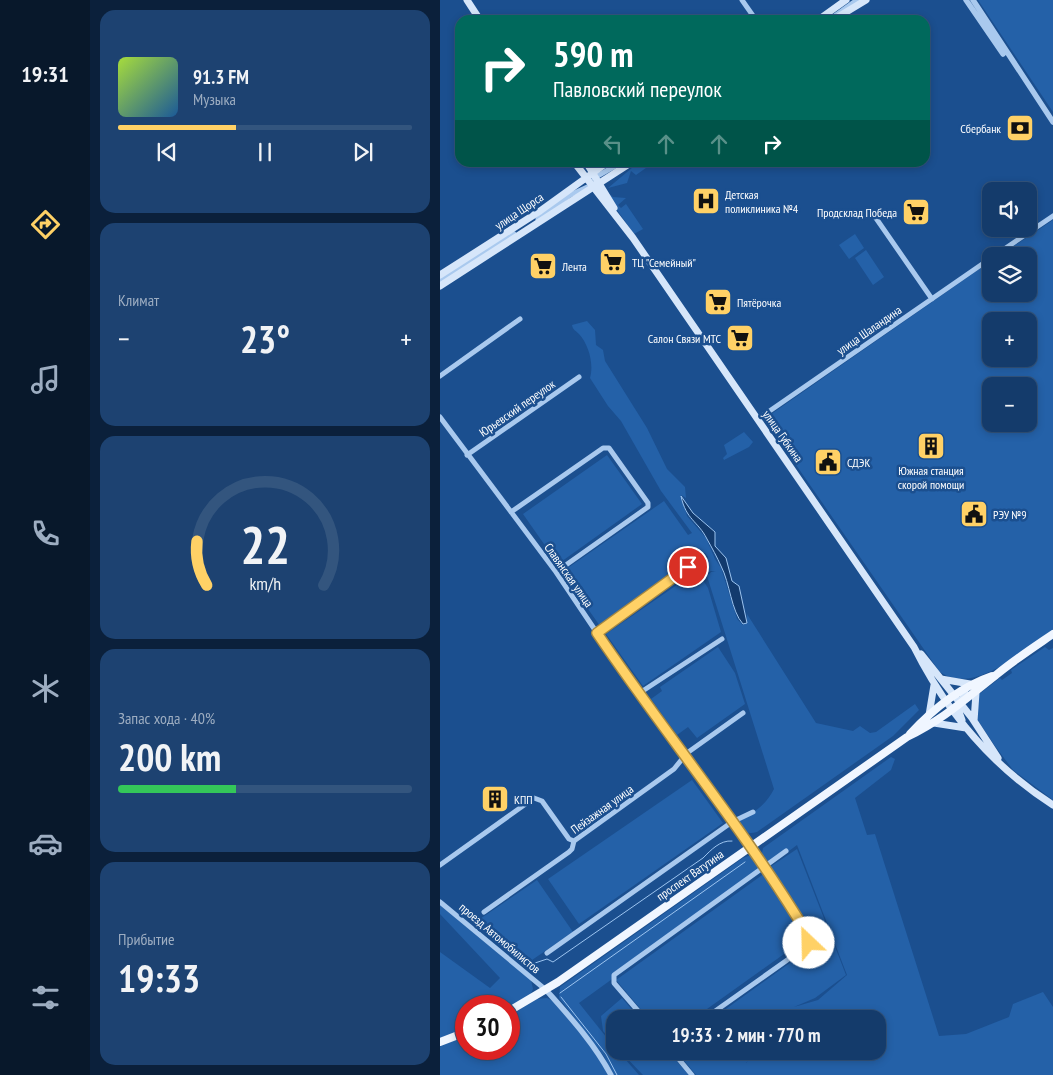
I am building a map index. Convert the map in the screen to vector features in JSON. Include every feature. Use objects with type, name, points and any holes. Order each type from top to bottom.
[{"type":"main road","points":[[467,0],[477,15]]},
{"type":"main road","points":[[825,15],[846,0]]},
{"type":"main road","points":[[842,15],[866,0]]},
{"type":"main road","points":[[575,186],[579,177],[576,167]]},
{"type":"main road","name":"улица Губкина","points":[[579,167],[593,181],[628,226],[633,238]]},
{"type":"main road","name":"улица Губкина","points":[[588,167],[601,199],[633,238],[914,646],[943,681],[965,727],[1009,772],[1053,805]]},
{"type":"main road","name":"улица Щорса","points":[[440,286],[571,202],[593,181],[604,167]]},
{"type":"main road","name":"улица Щорса","points":[[440,275],[540,211],[575,186],[609,178],[621,167]]},
{"type":"main road","points":[[571,202],[589,196],[601,199]]},
{"type":"main road","name":"проспект Ватутина","points":[[520,1005],[546,990],[919,728],[935,722],[956,705],[974,694],[995,675],[1053,634]]},
{"type":"main road","name":"улица Губкина","points":[[914,646],[935,686],[946,697]]},
{"type":"main road","name":"проспект Ватутина","points":[[956,705],[968,685],[995,675]]},
{"type":"main road","points":[[930,713],[937,715],[935,722],[965,727],[966,719],[973,720],[974,694],[967,693],[968,685],[943,681]]},
{"type":"main road","points":[[930,713],[935,686],[942,688],[943,681]]},
{"type":"main road","points":[[943,681],[946,697]]},
{"type":"main road","name":"проспект Ватутина","points":[[919,728],[930,713],[946,697],[956,705]]},
{"type":"main road","points":[[930,713],[956,705]]},
{"type":"main road","name":"улица Губкина","points":[[956,705],[973,720],[1009,772]]},
{"type":"main road","points":[[440,1042],[455,1036]]},
{"type":"street","points":[[742,0],[752,15]]},
{"type":"street","points":[[966,0],[1026,82]]},
{"type":"street","points":[[973,0],[1053,122]]},
{"type":"street","points":[[836,15],[856,1]]},
{"type":"street","name":"улица Щорса","points":[[440,280],[593,181],[620,167]]},
{"type":"street","points":[[872,210],[932,299]]},
{"type":"street","name":"улица Шаландина","points":[[1007,247],[1053,216]]},
{"type":"street","name":"улица Шаландина","points":[[758,419],[982,264]]},
{"type":"street","points":[[440,376],[520,319]]},
{"type":"street","name":"Юрьевский переулок","points":[[467,454],[579,378]]},
{"type":"street","name":"Славянская улица","points":[[440,417],[556,572],[638,694],[764,866],[808,935],[809,941],[807,946],[717,1010]]},
{"type":"street","points":[[512,512],[603,448],[609,448],[648,503],[648,507],[556,572]]},
{"type":"street","points":[[597,633],[688,567]]},
{"type":"street","points":[[638,694],[722,639]]},
{"type":"street","name":"Пейзажная улица","points":[[484,912],[569,852],[574,841],[674,769],[684,756],[743,713]]},
{"type":"street","points":[[440,864],[534,798],[542,801],[569,839],[574,841]]},
{"type":"street","points":[[547,953],[732,822],[753,812]]},
{"type":"street","points":[[637,1010],[614,983],[614,975],[786,851]]},
{"type":"street","name":"проезд Автомобилистов","points":[[440,902],[546,990]]},
{"type":"street","points":[[546,990],[601,1056],[611,1075]]},
{"type":"street","points":[[680,1060],[692,1075]]},
{"type":"shaded area","points":[[978,0],[1053,0],[1053,112]]},
{"type":"shaded area","points":[[633,167],[647,167],[636,175],[631,171],[627,183],[608,188]]},
{"type":"shaded area","points":[[606,191],[613,197],[626,198],[618,205],[621,208],[626,204],[643,229],[634,234],[608,197]]},
{"type":"shaded area","points":[[1053,220],[1053,629],[1014,658],[983,675],[952,678],[939,671],[767,423],[767,417],[982,267],[982,302],[1037,302],[1037,247],[1012,247],[1028,237],[1037,237],[1037,231]]},
{"type":"shaded area","points":[[855,234],[864,248],[849,259],[839,245]]},
{"type":"shaded area","points":[[866,250],[884,277],[873,285],[855,258]]},
{"type":"shaded area","points":[[587,321],[595,330],[596,345],[603,350],[605,361],[647,428],[667,469],[685,487],[686,498],[681,495],[687,516],[706,538],[721,568],[737,619],[743,625],[747,623],[747,614],[816,723],[853,731],[860,726],[870,733],[876,732],[915,704],[919,710],[893,736],[757,832],[744,832],[735,822],[758,809],[774,789],[707,576],[711,572],[716,572],[711,571],[707,573],[705,570],[708,557],[705,553],[600,626],[562,572],[664,501],[688,535],[692,533],[661,491],[621,421],[608,406],[590,378],[591,361],[588,349],[583,338],[572,325]]},
{"type":"shaded area","points":[[744,432],[753,442],[749,447],[724,460],[723,458],[727,454],[724,445]]},
{"type":"shaded area","points":[[607,455],[642,504],[558,564],[523,514]]},
{"type":"shaded area","points":[[681,496],[693,513],[715,532],[715,546],[726,558],[732,581],[739,586],[747,623],[743,624],[739,618],[724,573],[704,533],[686,510]]},
{"type":"shaded area","points":[[697,571],[708,588],[721,632],[643,686],[606,634]]},
{"type":"shaded area","points":[[718,647],[735,673],[745,704],[697,738],[688,727],[677,735],[651,699],[662,691],[660,687]]},
{"type":"shaded area","points":[[1045,647],[1049,650],[1053,648],[1053,800],[1013,770],[977,719],[979,694],[1000,678],[1002,680],[1012,673],[1011,670]]},
{"type":"shaded area","points":[[891,757],[895,759],[891,770],[855,798],[867,835],[875,834],[939,1036],[966,1034],[1009,1017],[1013,1004],[1043,992],[1053,1007],[1053,1075],[696,1075],[684,1060],[748,1060],[746,1063],[749,1060],[886,1060],[886,1010],[725,1010],[819,942],[817,939],[813,941],[770,867],[797,849],[846,975],[815,998],[794,1007],[818,1000],[847,975],[797,845],[769,866],[762,853],[763,848]]},
{"type":"shaded area","points":[[692,780],[723,823],[579,924],[548,879]]},
{"type":"shaded area","points":[[751,855],[756,857],[763,870],[579,1003],[606,1037],[606,1060],[626,1060],[639,1075],[614,1075],[603,1055],[559,998],[560,987],[743,858]]},
{"type":"shaded area","points":[[765,873],[805,939],[706,1010],[641,1010],[616,980]]},
{"type":"shaded area","points":[[537,880],[573,932],[532,960],[511,943],[507,946],[477,921]]},
{"type":"shaded area","points":[[440,905],[531,980],[533,989],[529,996],[520,1002],[520,995],[455,995],[455,1032],[440,1038],[440,952],[490,988],[500,978],[440,914]]},
{"type":"shaded area","points":[[547,998],[553,1001],[583,1036],[608,1075],[440,1075],[440,1046],[455,1040],[455,1060],[520,1060],[520,1009],[537,999]]},
{"type":"shaded area","points":[[622,998],[632,1010],[608,1010]]},
{"type":"shaded area","points":[[606,1012],[606,1034],[603,1031],[601,1016]]},
{"type":"shaded area","points":[[629,1060],[676,1060],[689,1075],[643,1075]]},
{"type":"waterway","points":[[526,966],[547,959],[553,962],[703,858],[716,846],[732,841]]},
{"type":"waterway","points":[[560,993],[745,862]]},
{"type":"waterway","points":[[561,997],[606,1054],[617,1075]]},
{"type":"place","name":"Сбербанк","points":[[1020,128]]},
{"type":"place","name":"Детская поликлиника №4","points":[[706,201]]},
{"type":"place","name":"Продсклад Победа","points":[[916,212]]},
{"type":"place","name":"ТЦ \"Семейный\"","points":[[613,262]]},
{"type":"place","name":"Лента","points":[[543,266]]},
{"type":"place","name":"Пятёрочка","points":[[718,302]]},
{"type":"place","name":"Салон Связи МТС","points":[[740,338]]},
{"type":"place","name":"Южная станция скорой помощи","points":[[931,446]]},
{"type":"place","name":"СДЭК","points":[[828,462]]},
{"type":"place","name":"РЭУ №9","points":[[974,514]]},
{"type":"place","name":"КПП","points":[[495,799]]},
{"type":"route","points":[[688,567],[597,633],[638,694],[759,857],[808,935],[809,943]]}]
